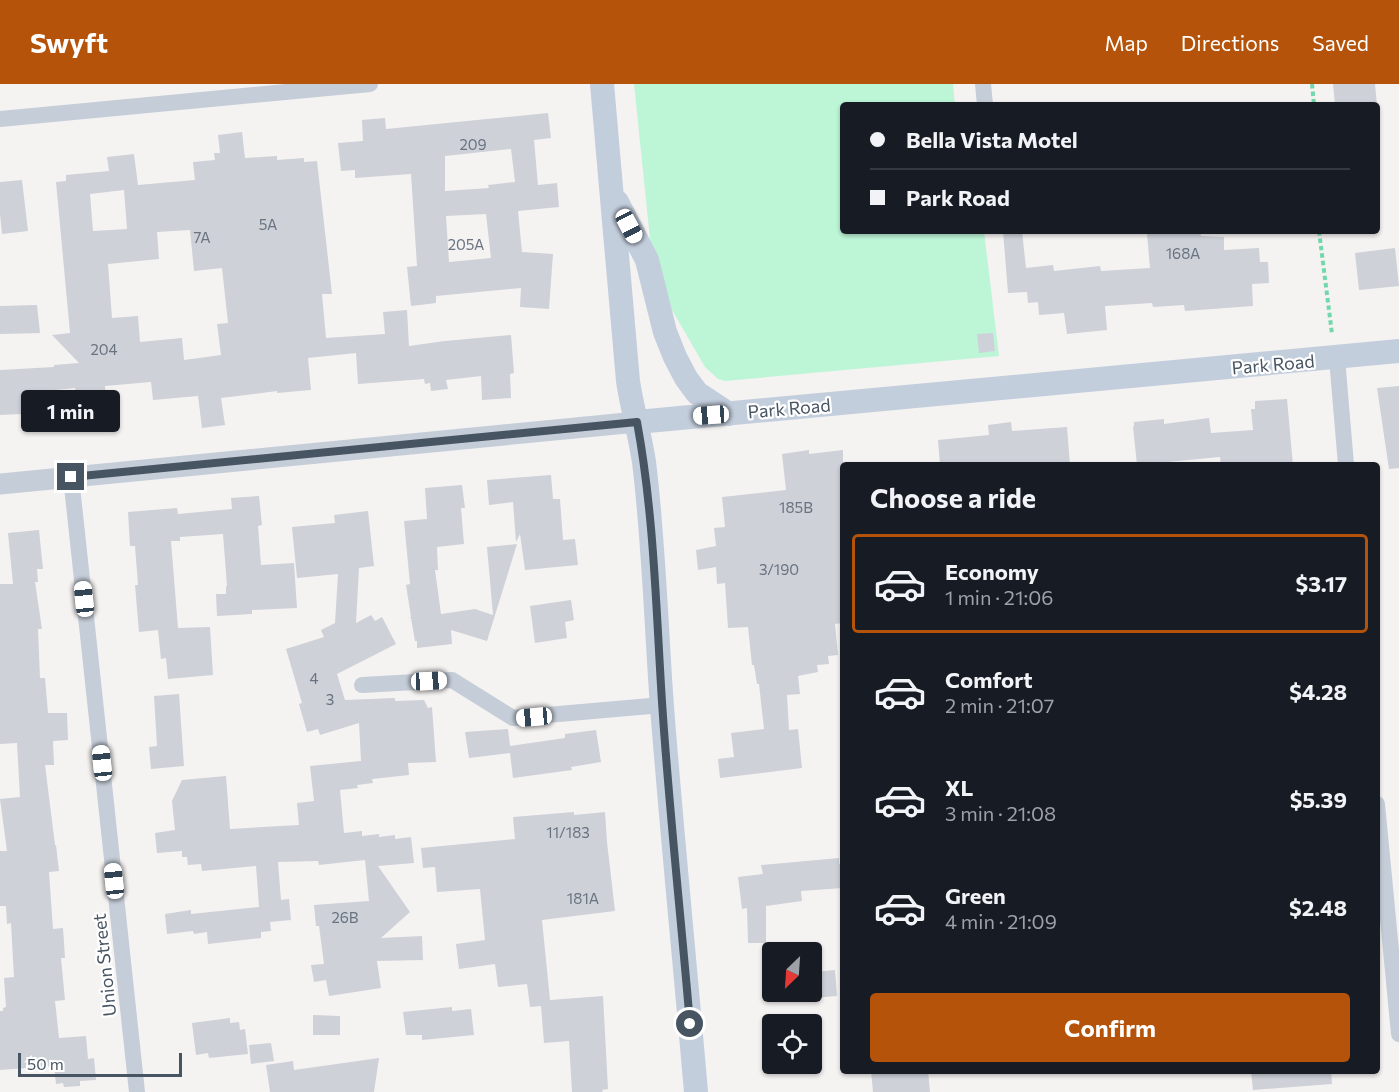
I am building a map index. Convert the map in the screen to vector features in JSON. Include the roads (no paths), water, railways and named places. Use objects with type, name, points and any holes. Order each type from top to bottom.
[{"type":"main road","points":[[602,84],[628,381],[644,463],[654,568],[662,705],[696,1092]]},
{"type":"main road","points":[[611,192],[647,260],[665,332],[686,378],[697,393],[729,414]]},
{"type":"main road","name":"Park Road","points":[[637,422],[1399,351]]},
{"type":"street","points":[[0,119],[370,84]]},
{"type":"street","points":[[983,84],[985,102]]},
{"type":"street","points":[[1337,358],[1346,462]]},
{"type":"street","name":"Park Road","points":[[0,484],[637,422]]},
{"type":"street","name":"Union Street","points":[[71,477],[137,1092]]},
{"type":"street","points":[[362,685],[452,680],[513,718],[662,705]]},
{"type":"street","points":[[1380,835],[1399,1034]]}]
